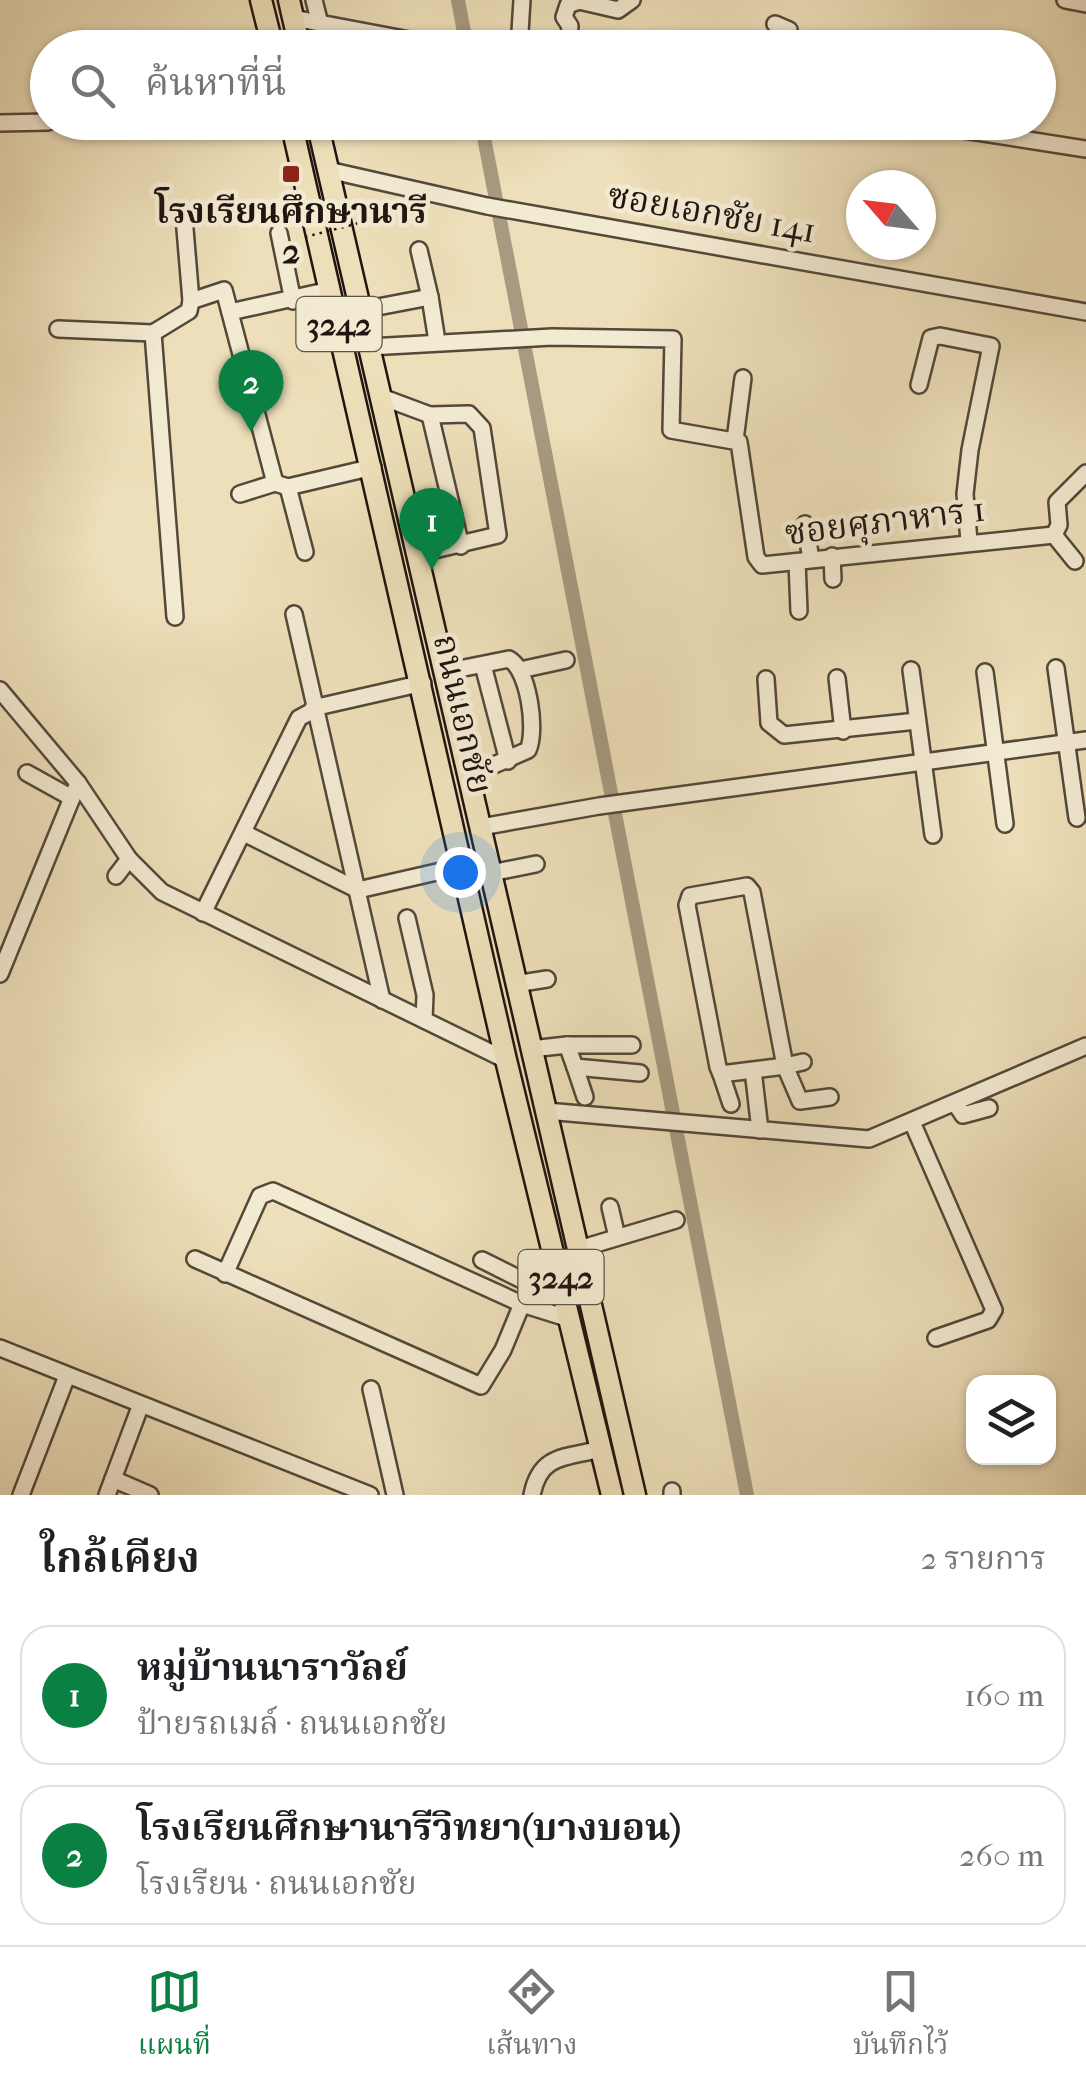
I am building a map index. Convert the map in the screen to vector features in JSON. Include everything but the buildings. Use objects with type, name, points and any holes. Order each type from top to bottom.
[{"type":"main road","points":[[262,0],[269,30]]},
{"type":"main road","name":"ถนนเอกชัย","points":[[295,140],[506,1060],[612,1495]]},
{"type":"main road","name":"ถนนเอกชัย","points":[[321,140],[636,1495]]},
{"type":"main road","points":[[506,1060],[533,1056]]},
{"type":"street","points":[[314,0],[319,20]]},
{"type":"street","points":[[519,30],[522,0]]},
{"type":"street","points":[[570,30],[564,17],[568,6],[579,2],[618,10],[632,0]]},
{"type":"street","points":[[1065,0],[1086,4]]},
{"type":"street","points":[[291,9],[319,20],[366,30]]},
{"type":"street","points":[[775,24],[789,30]]},
{"type":"street","points":[[0,123],[30,122]]},
{"type":"street","points":[[1038,140],[1086,149]]},
{"type":"street","name":"ซอยเอกชัย 141","points":[[328,170],[487,206],[1086,312]]},
{"type":"street","points":[[58,330],[153,333],[189,311],[192,301],[184,217]]},
{"type":"street","points":[[279,233],[293,301]]},
{"type":"street","points":[[419,250],[436,335]]},
{"type":"street","points":[[192,301],[221,289],[304,552]]},
{"type":"street","points":[[230,312],[330,290]]},
{"type":"street","points":[[362,310],[430,297]]},
{"type":"street","points":[[153,333],[174,616]]},
{"type":"street","points":[[368,346],[552,338],[673,339],[671,430],[735,440],[743,378]]},
{"type":"street","points":[[918,385],[931,338],[991,346],[965,494],[969,541]]},
{"type":"street","points":[[380,396],[430,415],[469,414],[482,428],[498,535],[417,554]]},
{"type":"street","points":[[430,415],[460,546]]},
{"type":"street","name":"ซอยศุภาหาร 1","points":[[735,440],[742,447],[758,562],[768,565],[1054,535]]},
{"type":"street","points":[[240,494],[373,467]]},
{"type":"street","points":[[1075,561],[1054,535],[1059,524],[1057,502],[1086,473]]},
{"type":"street","points":[[800,610],[805,524]]},
{"type":"street","points":[[832,556],[833,579]]},
{"type":"street","points":[[294,614],[382,1000]]},
{"type":"street","points":[[444,672],[508,659],[520,670],[533,735],[528,750],[470,776]]},
{"type":"street","points":[[520,670],[566,660]]},
{"type":"street","points":[[483,664],[508,762]]},
{"type":"street","points":[[1056,668],[1076,818]]},
{"type":"street","points":[[911,670],[933,835]]},
{"type":"street","points":[[985,672],[1005,824]]},
{"type":"street","points":[[766,678],[774,731],[784,735],[916,721]]},
{"type":"street","points":[[838,678],[843,731]]},
{"type":"street","points":[[202,913],[299,718],[314,709],[422,683]]},
{"type":"street","points":[[0,690],[130,859],[162,892],[506,1060]]},
{"type":"street","points":[[481,827],[599,806],[1086,740]]},
{"type":"street","points":[[28,772],[76,790]]},
{"type":"street","points":[[0,974],[76,790]]},
{"type":"street","points":[[244,833],[358,890],[464,866]]},
{"type":"street","points":[[116,876],[130,859]]},
{"type":"street","points":[[490,873],[536,864]]},
{"type":"street","points":[[731,1104],[721,1074],[688,899],[747,886],[752,892],[786,1066],[798,1100],[830,1097]]},
{"type":"street","points":[[407,918],[426,995],[424,1020]]},
{"type":"street","points":[[515,984],[547,980]]},
{"type":"street","points":[[533,1056],[567,1045],[632,1044]]},
{"type":"street","points":[[567,1045],[586,1098]]},
{"type":"street","points":[[546,1111],[857,1140],[912,1122],[1086,1046]]},
{"type":"street","points":[[721,1074],[802,1062]]},
{"type":"street","points":[[575,1066],[640,1072]]},
{"type":"street","points":[[753,1070],[760,1130]]},
{"type":"street","points":[[955,1103],[963,1115],[990,1108]]},
{"type":"street","points":[[912,1122],[994,1310],[988,1320],[936,1338]]},
{"type":"street","points":[[225,1274],[260,1196],[274,1191],[522,1304],[570,1318]]},
{"type":"street","points":[[610,1207],[617,1237]]},
{"type":"street","points":[[579,1249],[676,1220]]},
{"type":"street","points":[[195,1259],[481,1386],[504,1350],[522,1304]]},
{"type":"street","points":[[482,1260],[528,1283],[562,1281]]},
{"type":"street","points":[[0,1348],[140,1408],[370,1495]]},
{"type":"street","points":[[21,1495],[67,1376]]},
{"type":"street","points":[[371,1390],[395,1495]]},
{"type":"street","points":[[140,1408],[110,1487],[150,1495]]},
{"type":"street","points":[[532,1495],[536,1475],[546,1463],[601,1449]]},
{"type":"path","points":[[305,236],[359,223]]},
{"type":"waterway","points":[[458,0],[464,30]]},
{"type":"waterway","points":[[484,140],[747,1495]]},
{"type":"place","name":"โรงเรียนศึกษานารี 2","points":[[291,174]]},
{"type":"place","name":"โรงเรียนศึกษานารีวิทยา(บางบอน)","points":[[251,432]]},
{"type":"place","name":"หมู่บ้านนาราวัลย์","points":[[432,570]]}]
